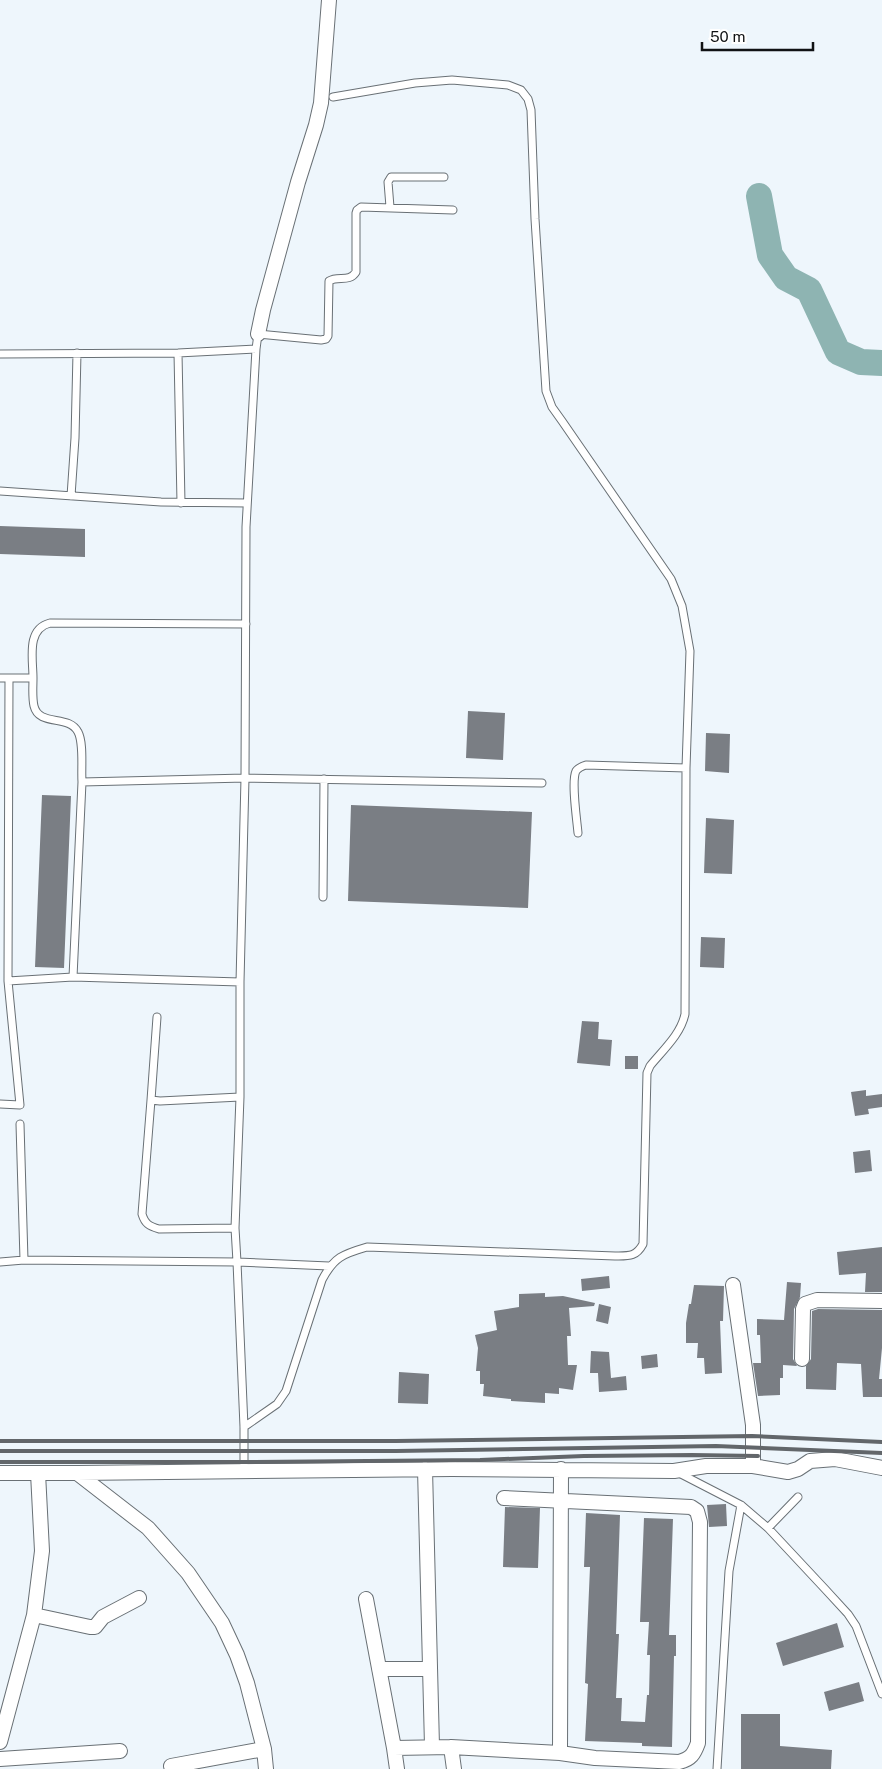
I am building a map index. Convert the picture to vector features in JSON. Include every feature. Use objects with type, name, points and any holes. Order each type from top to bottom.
[{"type":"street","points":[[258,334],[321,103],[329,0]]},
{"type":"street","points":[[733,1284],[753,1424],[753,1466]]},
{"type":"street","points":[[802,1359],[803,1309],[805,1304],[818,1300],[882,1301]]},
{"type":"street","points":[[0,1473],[77,1474],[426,1469],[674,1471],[706,1466],[753,1466],[788,1472],[796,1470],[810,1461],[835,1459],[882,1468]]},
{"type":"street","points":[[426,1469],[432,1746]]},
{"type":"street","points":[[560,1753],[561,1469]]},
{"type":"street","points":[[0,1742],[34,1615],[42,1551],[38,1473]]},
{"type":"street","points":[[77,1474],[148,1528],[188,1574],[222,1623],[248,1683],[264,1749],[266,1769]]},
{"type":"street","points":[[394,1748],[432,1746],[560,1753],[595,1763],[679,1762],[688,1760],[694,1754],[698,1743],[700,1522],[698,1512],[691,1507],[504,1498]]},
{"type":"street","points":[[34,1615],[95,1627],[103,1617],[138,1598]]},
{"type":"street","points":[[366,1599],[397,1769]]},
{"type":"street","points":[[379,1669],[430,1669]]},
{"type":"street","points":[[451,1747],[454,1769]]},
{"type":"street","points":[[171,1766],[264,1749]]},
{"type":"street","points":[[0,1759],[120,1751]]},
{"type":"lane","points":[[244,1427],[276,1404],[286,1391],[322,1280],[329,1266],[348,1252],[367,1247],[614,1256],[629,1256],[638,1252],[643,1244],[647,1073],[650,1066],[683,1024],[685,1014],[686,768],[690,651],[682,606],[671,579],[562,422],[552,406],[546,391],[535,219],[531,110],[528,99],[521,90],[508,85],[452,80],[415,83],[333,97]]},
{"type":"lane","points":[[390,207],[388,182],[391,177],[444,177]]},
{"type":"lane","points":[[244,1471],[244,1427],[235,1228],[240,1097],[247,504],[258,334],[315,340],[326,339],[328,336],[329,281],[332,278],[351,277],[356,272],[357,210],[361,207],[453,210]]},
{"type":"lane","points":[[0,354],[178,353],[256,349]]},
{"type":"lane","points":[[72,496],[76,438],[77,353]]},
{"type":"lane","points":[[178,353],[181,503]]},
{"type":"lane","points":[[0,490],[181,503],[247,504]]},
{"type":"lane","points":[[73,977],[82,782],[80,737],[72,723],[46,719],[34,707],[34,636],[42,625],[50,623],[246,624]]},
{"type":"lane","points":[[0,678],[33,678]]},
{"type":"lane","points":[[0,1104],[20,1105],[8,981],[9,678]]},
{"type":"lane","points":[[578,834],[574,782],[576,772],[580,768],[586,765],[686,768]]},
{"type":"lane","points":[[82,782],[245,778],[542,783]]},
{"type":"lane","points":[[323,897],[324,779]]},
{"type":"lane","points":[[8,981],[73,977],[240,982]]},
{"type":"lane","points":[[157,1017],[142,1214],[145,1222],[150,1227],[235,1228]]},
{"type":"lane","points":[[151,1100],[240,1097]]},
{"type":"lane","points":[[20,1124],[24,1260]]},
{"type":"lane","points":[[0,1262],[24,1260],[237,1262],[329,1266]]},
{"type":"lane","points":[[674,1471],[741,1505],[768,1528],[848,1614],[856,1626],[882,1694]]},
{"type":"lane","points":[[768,1528],[798,1497]]},
{"type":"lane","points":[[717,1769],[729,1571],[741,1505]]},
{"type":"building","points":[[0,526],[85,529],[85,557],[0,554]]},
{"type":"building","points":[[468,711],[505,713],[503,760],[466,758]]},
{"type":"building","points":[[706,733],[730,734],[729,773],[705,771]]},
{"type":"building","points":[[42,795],[71,796],[64,968],[35,967]]},
{"type":"building","points":[[351,805],[532,812],[528,908],[348,901]]},
{"type":"building","points":[[706,818],[734,820],[732,874],[704,873]]},
{"type":"building","points":[[701,937],[725,938],[724,968],[700,967]]},
{"type":"building","points":[[582,1021],[599,1022],[598,1039],[612,1040],[610,1066],[577,1063]]},
{"type":"building","points":[[625,1056],[638,1056],[638,1069],[625,1069]]},
{"type":"building","points":[[866,1090],[866,1096],[882,1094],[882,1107],[868,1109],[869,1114],[855,1116],[851,1092]]},
{"type":"building","points":[[870,1150],[872,1171],[855,1173],[853,1152]]},
{"type":"building","points":[[882,1247],[882,1292],[865,1292],[866,1273],[839,1275],[837,1252]]},
{"type":"building","points":[[609,1276],[610,1288],[582,1291],[581,1279]]},
{"type":"building","points":[[787,1282],[801,1283],[800,1297],[794,1309],[793,1359],[797,1366],[783,1365],[783,1378],[780,1378],[780,1395],[758,1396],[753,1363],[761,1363],[760,1335],[757,1335],[757,1319],[784,1320]]},
{"type":"building","points":[[694,1285],[724,1286],[723,1321],[720,1321],[722,1373],[705,1374],[704,1358],[697,1358],[698,1343],[686,1343],[686,1323]]},
{"type":"building","points":[[545,1293],[545,1297],[563,1296],[595,1303],[594,1306],[569,1308],[571,1336],[567,1336],[568,1365],[577,1365],[573,1390],[559,1388],[559,1394],[545,1393],[545,1403],[511,1401],[511,1399],[483,1396],[484,1384],[480,1384],[480,1371],[476,1371],[478,1348],[475,1335],[497,1330],[494,1311],[519,1307],[519,1294]]},
{"type":"building","points":[[599,1304],[611,1307],[608,1324],[596,1321]]},
{"type":"building","points":[[818,1309],[882,1310],[882,1348],[879,1379],[882,1379],[882,1397],[863,1397],[861,1364],[837,1363],[836,1390],[806,1389],[806,1366],[811,1359],[812,1311]]},
{"type":"building","points":[[591,1351],[609,1352],[611,1378],[626,1376],[627,1390],[599,1392],[598,1373],[590,1373]]},
{"type":"building","points":[[657,1354],[658,1367],[642,1369],[641,1356]]},
{"type":"building","points":[[399,1372],[429,1374],[428,1404],[398,1403]]},
{"type":"building","points":[[726,1504],[727,1526],[709,1527],[707,1505]]},
{"type":"building","points":[[505,1507],[540,1508],[538,1568],[503,1567]]},
{"type":"building","points":[[586,1513],[620,1515],[616,1634],[619,1634],[616,1698],[622,1698],[621,1721],[645,1722],[647,1695],[649,1695],[650,1655],[647,1655],[649,1622],[640,1622],[644,1518],[673,1519],[669,1635],[676,1635],[676,1656],[674,1656],[672,1747],[642,1746],[642,1743],[585,1741],[588,1684],[585,1683],[590,1567],[584,1567]]},
{"type":"building","points":[[837,1623],[844,1647],[783,1666],[776,1643]]},
{"type":"building","points":[[859,1682],[864,1701],[829,1711],[824,1692]]},
{"type":"building","points":[[741,1714],[780,1714],[780,1746],[832,1750],[831,1769],[741,1769]]},
{"type":"waterway","points":[[759,196],[770,255],[786,278],[809,290],[838,352],[861,362],[882,363]]},
{"type":"railway","points":[[0,1441],[396,1441],[752,1436],[882,1442]]},
{"type":"railway","points":[[0,1451],[396,1451],[716,1446],[882,1453]]},
{"type":"railway","points":[[0,1462],[244,1462],[480,1460],[584,1456],[758,1456]]}]
